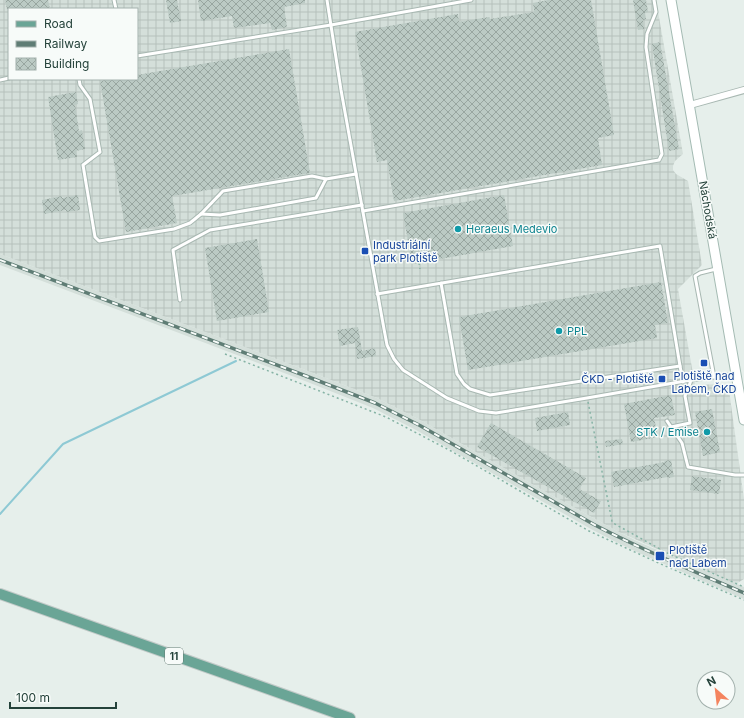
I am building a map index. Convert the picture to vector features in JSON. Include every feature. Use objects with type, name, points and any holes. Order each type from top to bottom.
[{"type":"main road","name":"Náchodská","points":[[671,0],[744,420]]},
{"type":"main road","name":"11","points":[[0,594],[349,718]]},
{"type":"street","points":[[690,105],[744,90]]},
{"type":"lane","points":[[326,0],[387,345],[403,370],[447,398],[479,411],[496,413],[691,380],[736,374]]},
{"type":"lane","points":[[138,56],[330,25],[471,0]]},
{"type":"lane","points":[[363,211],[659,160],[662,154],[646,47],[647,34],[656,12],[654,0]]},
{"type":"lane","points":[[79,80],[80,85],[90,99],[100,152],[83,166],[95,237],[99,241],[174,229],[190,222],[201,214],[223,191],[312,176],[326,179],[356,174]]},
{"type":"lane","points":[[201,214],[220,215],[316,198],[326,179]]},
{"type":"lane","points":[[180,300],[172,250],[210,230],[362,205]]},
{"type":"lane","points":[[377,294],[660,246],[682,382]]},
{"type":"lane","points":[[714,377],[695,276],[700,273],[718,269]]},
{"type":"lane","points":[[441,283],[457,374],[464,384],[470,389],[490,395],[680,366]]},
{"type":"lane","points":[[671,427],[690,423],[685,396],[691,380]]},
{"type":"lane","points":[[667,421],[682,443],[688,467],[735,475],[744,475]]},
{"type":"path","points":[[419,262],[420,269]]},
{"type":"path","points":[[226,354],[386,417],[451,451],[585,528],[663,565],[744,600]]},
{"type":"path","points":[[587,398],[613,523],[670,554],[744,587]]},
{"type":"shaded area","points":[[0,0],[656,0],[683,154],[675,161],[673,170],[676,174],[688,181],[702,265],[678,289],[695,385],[722,384],[729,390],[744,499],[744,579],[736,584],[619,532],[422,421],[377,398],[0,254]]},
{"type":"shaded area","points":[[0,254],[377,398],[422,421],[619,532],[641,543],[744,587],[744,599],[614,541],[416,430],[373,408],[0,265]]},
{"type":"building","points":[[5,0],[48,0],[50,8],[8,8],[7,9]]},
{"type":"building","points":[[166,0],[177,0],[181,21],[170,23]]},
{"type":"building","points":[[198,0],[305,0],[305,3],[284,7],[287,27],[272,30],[270,23],[234,28],[232,16],[201,21]]},
{"type":"building","points":[[548,0],[591,0],[614,135],[598,138],[602,165],[394,201],[387,160],[377,162],[355,32],[458,14],[459,22],[534,12],[533,3]]},
{"type":"building","points":[[633,0],[646,0],[648,12],[645,13],[646,19],[643,20],[644,29],[638,30]]},
{"type":"building","points":[[660,42],[679,149],[669,151],[652,44]]},
{"type":"building","points":[[289,49],[310,173],[172,196],[177,223],[126,232],[100,81],[138,80],[138,75]]},
{"type":"building","points":[[76,92],[78,104],[75,105],[79,131],[82,130],[85,149],[76,151],[77,157],[58,160],[48,97]]},
{"type":"building","points":[[78,195],[80,210],[66,212],[66,210],[44,214],[42,200],[62,196],[62,198]]},
{"type":"building","name":"Heraeus Medevio","points":[[504,195],[513,246],[412,264],[403,213]]},
{"type":"building","points":[[257,239],[269,312],[217,321],[205,248]]},
{"type":"building","name":"PPL","points":[[661,282],[668,323],[655,325],[657,338],[468,370],[459,317]]},
{"type":"building","points":[[358,327],[362,351],[375,348],[376,356],[357,359],[355,343],[340,346],[337,330]]},
{"type":"building","points":[[671,395],[675,415],[654,418],[658,437],[631,442],[624,404]]},
{"type":"building","name":"STK / Emise","points":[[712,409],[720,452],[703,456],[695,412]]},
{"type":"building","points":[[568,412],[570,425],[537,431],[535,418]]},
{"type":"building","points":[[491,423],[586,478],[579,489],[601,501],[594,513],[477,447]]},
{"type":"building","points":[[622,439],[623,444],[606,447],[605,441]]},
{"type":"building","points":[[671,460],[674,477],[614,487],[611,472]]},
{"type":"building","points":[[692,476],[721,480],[719,494],[690,490]]},
{"type":"waterway","points":[[0,514],[63,444],[236,361]]},
{"type":"railway","points":[[0,260],[375,403],[419,425],[611,534],[744,593]]},
{"type":"place","name":"Heraeus Medevio","points":[[458,229]]},
{"type":"place","name":"Industriální park Plotiště","points":[[365,251]]},
{"type":"place","name":"PPL","points":[[559,331]]},
{"type":"place","name":"Plotiště nad Labem, ČKD","points":[[704,363]]},
{"type":"place","name":"ČKD - Plotiště","points":[[662,379]]},
{"type":"place","name":"STK / Emise","points":[[707,432]]},
{"type":"place","name":"Plotiště nad Labem","points":[[660,556]]}]
